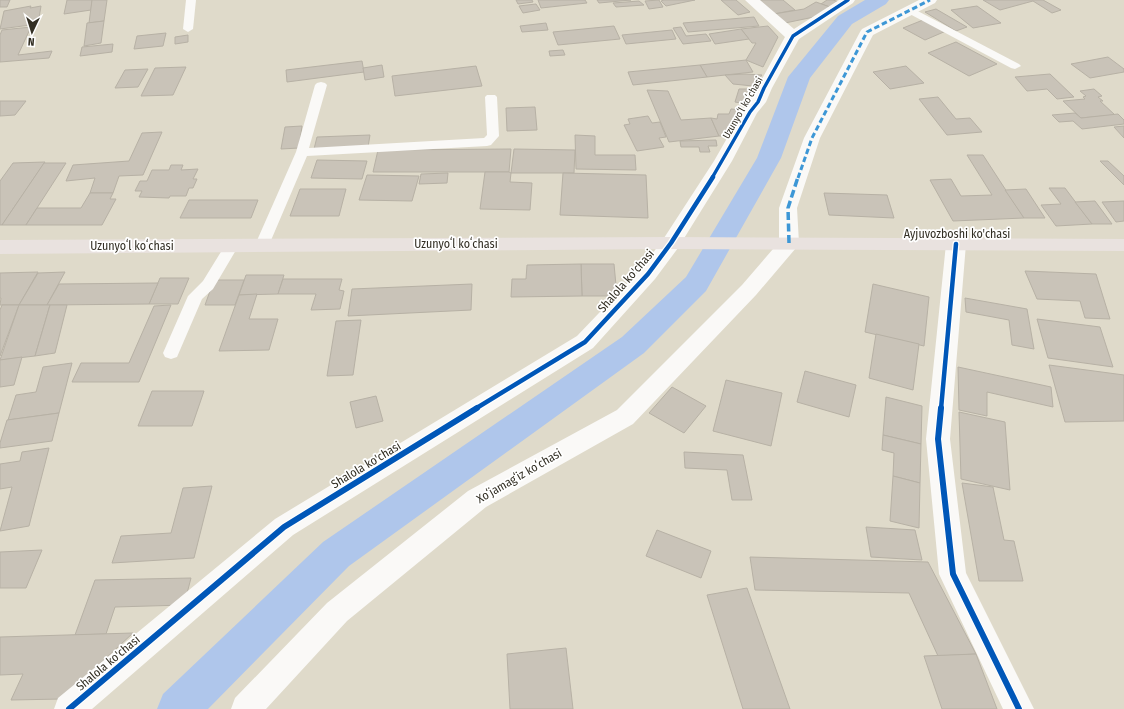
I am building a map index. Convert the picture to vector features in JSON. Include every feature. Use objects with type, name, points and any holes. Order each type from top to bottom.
[{"type":"main road","name":"Ayjuvozboshi ko'chasi","points":[[671,243],[1124,245]]},
{"type":"main road","name":"Uzunyoʻl koʻchasi","points":[[0,247],[671,243]]},
{"type":"street","points":[[752,0],[793,36]]},
{"type":"street","name":"Uzunyoʻl koʻchasi","points":[[671,243],[723,160],[750,112],[758,102],[764,88],[793,36],[848,0]]},
{"type":"street","points":[[789,243],[788,208],[812,138],[867,32],[930,0]]},
{"type":"street","name":"Shalola ko'chasi","points":[[69,709],[284,527],[585,342],[648,274],[671,243]]},
{"type":"street","name":"Xoʻjamagʻiz koʻchasi","points":[[246,709],[337,612],[478,499],[625,417],[749,290],[789,243]]},
{"type":"street","points":[[956,244],[938,439],[954,574],[1019,709]]},
{"type":"lane","points":[[188,29],[190,0]]},
{"type":"lane","points":[[910,10],[1015,66]]},
{"type":"lane","points":[[262,245],[302,152],[321,85]]},
{"type":"lane","points":[[302,152],[487,142],[494,136],[491,97]]},
{"type":"lane","points":[[171,353],[196,296],[208,286],[232,245]]},
{"type":"building","points":[[0,0],[10,0],[7,7],[0,7]]},
{"type":"building","points":[[67,0],[92,0],[91,10],[64,14]]},
{"type":"building","points":[[92,0],[107,0],[104,21],[89,23]]},
{"type":"building","points":[[516,0],[532,0],[533,2],[518,4]]},
{"type":"building","points":[[538,0],[585,0],[587,3],[541,8]]},
{"type":"building","points":[[597,0],[631,0],[599,3]]},
{"type":"building","points":[[659,0],[663,7],[649,9],[645,1]]},
{"type":"building","points":[[695,0],[666,6],[661,1]]},
{"type":"building","points":[[721,0],[736,0],[750,12],[738,15]]},
{"type":"building","points":[[758,0],[783,0],[795,10],[774,14]]},
{"type":"building","points":[[827,0],[839,2],[830,7],[821,4]]},
{"type":"building","points":[[983,0],[1043,0],[1061,10],[1052,13],[1033,1],[1000,10]]},
{"type":"building","points":[[639,1],[644,5],[616,7],[613,3]]},
{"type":"building","points":[[816,2],[830,7],[814,17],[785,23],[774,14],[804,9]]},
{"type":"building","points":[[536,4],[540,10],[523,13],[519,6]]},
{"type":"building","points":[[31,6],[30,8],[41,6],[38,24],[0,29],[4,11]]},
{"type":"building","points":[[977,6],[1001,23],[973,28],[951,10]]},
{"type":"building","points":[[936,9],[967,27],[956,31],[925,12]]},
{"type":"building","points":[[754,17],[759,26],[688,32],[683,23]]},
{"type":"building","points":[[923,20],[946,31],[925,40],[903,28]]},
{"type":"building","points":[[104,21],[101,43],[84,46],[87,23]]},
{"type":"building","points":[[546,23],[548,30],[522,32],[520,26]]},
{"type":"building","points":[[614,26],[620,39],[558,45],[553,32]]},
{"type":"building","points":[[768,26],[778,37],[763,67],[746,60],[756,43],[752,43],[741,29]]},
{"type":"building","points":[[31,27],[18,55],[52,51],[49,58],[0,62],[0,35],[2,30]]},
{"type":"building","points":[[681,27],[686,36],[706,34],[711,41],[683,44],[673,28]]},
{"type":"building","points":[[741,29],[749,39],[715,44],[709,34]]},
{"type":"building","points":[[672,30],[676,39],[626,44],[622,35]]},
{"type":"building","points":[[166,33],[163,46],[134,49],[137,36]]},
{"type":"building","points":[[188,35],[188,42],[175,44],[175,37]]},
{"type":"building","points":[[956,42],[997,64],[969,76],[928,53]]},
{"type":"building","points":[[113,44],[112,52],[80,56],[82,47]]},
{"type":"building","points":[[563,50],[565,55],[550,56],[549,51]]},
{"type":"building","points":[[1108,57],[1124,69],[1124,72],[1090,78],[1071,64]]},
{"type":"building","points":[[746,60],[753,72],[707,77],[700,65]]},
{"type":"building","points":[[362,61],[364,72],[287,82],[286,70]]},
{"type":"building","points":[[382,65],[384,77],[365,80],[363,68]]},
{"type":"building","points":[[700,65],[707,77],[633,85],[628,72]]},
{"type":"building","points":[[476,66],[482,86],[395,96],[392,76]]},
{"type":"building","points":[[906,66],[924,83],[890,89],[873,72]]},
{"type":"building","points":[[186,67],[173,95],[141,96],[155,68]]},
{"type":"building","points":[[148,69],[138,87],[115,88],[125,70]]},
{"type":"building","points":[[1050,74],[1074,97],[1057,99],[1047,89],[1027,91],[1015,77]]},
{"type":"building","points":[[725,75],[762,75],[753,86],[733,84]]},
{"type":"building","points":[[739,89],[751,89],[746,104],[735,102]]},
{"type":"building","points":[[1094,89],[1102,96],[1098,97],[1103,101],[1100,101],[1115,115],[1081,118],[1063,101],[1085,99],[1083,97],[1086,96],[1080,91]]},
{"type":"building","points":[[647,90],[668,91],[681,120],[711,118],[719,136],[669,142]]},
{"type":"building","points":[[938,97],[956,119],[970,118],[982,132],[947,135],[919,99]]},
{"type":"building","points":[[0,101],[26,101],[15,115],[0,116]]},
{"type":"building","points":[[535,107],[537,130],[507,131],[506,108]]},
{"type":"building","points":[[731,109],[743,110],[728,136],[719,136],[711,118],[717,119],[718,114],[729,114]]},
{"type":"building","points":[[1075,113],[1081,118],[1118,114],[1124,120],[1124,124],[1082,129],[1073,121],[1059,122],[1052,115]]},
{"type":"building","points":[[648,116],[652,123],[660,122],[666,137],[659,138],[664,147],[637,151],[624,125],[630,124],[628,119]]},
{"type":"building","points":[[302,126],[299,148],[281,149],[285,127]]},
{"type":"building","points":[[1124,126],[1124,138],[1114,127]]},
{"type":"building","points":[[162,132],[143,175],[119,176],[113,193],[90,193],[95,178],[66,181],[73,165],[129,161],[142,133]]},
{"type":"building","points":[[370,135],[368,147],[314,149],[317,137]]},
{"type":"building","points":[[575,135],[595,136],[595,155],[635,155],[636,170],[576,169]]},
{"type":"building","points":[[716,140],[717,146],[708,146],[710,152],[700,152],[699,147],[681,147],[680,141]]},
{"type":"building","points":[[511,149],[509,172],[373,172],[378,150]]},
{"type":"building","points":[[514,149],[575,150],[574,173],[511,173]]},
{"type":"building","points":[[967,155],[983,155],[1024,218],[953,221],[930,180],[951,179],[961,196],[992,195]]},
{"type":"building","points":[[317,160],[367,161],[362,179],[311,178]]},
{"type":"building","points":[[1100,161],[1108,161],[1124,176],[1124,185]]},
{"type":"building","points":[[45,162],[2,225],[0,225],[0,181],[13,163]]},
{"type":"building","points":[[44,163],[66,163],[26,225],[2,225]]},
{"type":"building","points":[[171,165],[183,165],[181,170],[198,169],[193,179],[197,179],[193,188],[189,188],[186,196],[170,196],[169,198],[139,197],[142,191],[135,191],[140,181],[147,181],[152,170],[169,170]]},
{"type":"building","points":[[485,172],[509,172],[511,173],[510,182],[532,183],[530,210],[480,209]]},
{"type":"building","points":[[448,173],[447,183],[419,184],[421,174]]},
{"type":"building","points":[[563,173],[646,175],[648,218],[560,215]]},
{"type":"building","points":[[367,175],[419,176],[412,201],[359,200]]},
{"type":"building","points":[[1049,188],[1065,188],[1092,224],[1056,226],[1041,205],[1061,204]]},
{"type":"building","points":[[300,189],[346,189],[339,216],[290,216]]},
{"type":"building","points":[[1026,189],[1045,218],[1024,218],[1005,190]]},
{"type":"building","points":[[90,193],[113,193],[110,199],[116,199],[102,225],[26,225],[37,208],[81,208]]},
{"type":"building","points":[[824,193],[887,195],[894,218],[829,215]]},
{"type":"building","points":[[189,200],[258,200],[251,218],[180,218]]},
{"type":"building","points":[[1095,201],[1112,224],[1092,224],[1075,202]]},
{"type":"building","points":[[1124,201],[1124,221],[1116,222],[1102,202]]},
{"type":"building","points":[[581,264],[614,264],[617,296],[582,296]]},
{"type":"building","points":[[581,264],[582,296],[511,297],[512,279],[526,279],[527,265]]},
{"type":"building","points":[[1025,271],[1096,274],[1110,319],[1085,318],[1080,301],[1037,299]]},
{"type":"building","points":[[38,272],[19,305],[0,305],[0,273]]},
{"type":"building","points":[[65,272],[47,305],[19,305],[38,273]]},
{"type":"building","points":[[246,275],[284,275],[278,294],[239,295]]},
{"type":"building","points":[[160,278],[189,278],[178,304],[149,304]]},
{"type":"building","points":[[283,279],[342,279],[339,290],[344,291],[340,309],[311,310],[316,294],[278,294]]},
{"type":"building","points":[[214,280],[244,280],[235,305],[205,305]]},
{"type":"building","points":[[158,283],[149,304],[47,305],[59,284]]},
{"type":"building","points":[[472,284],[471,310],[348,316],[352,289]]},
{"type":"building","points":[[873,284],[929,297],[924,346],[865,332]]},
{"type":"building","points":[[257,294],[249,319],[278,319],[269,350],[219,351],[239,295]]},
{"type":"building","points":[[965,298],[1027,309],[1034,349],[1012,345],[1009,320],[966,312]]},
{"type":"building","points":[[2,305],[19,305],[0,356],[0,310]]},
{"type":"building","points":[[19,305],[50,305],[35,356],[0,360]]},
{"type":"building","points":[[50,305],[67,305],[55,353],[35,356]]},
{"type":"building","points":[[171,305],[139,382],[72,382],[81,363],[129,363],[154,306]]},
{"type":"building","points":[[1037,319],[1100,327],[1113,367],[1048,358]]},
{"type":"building","points":[[361,320],[353,375],[327,376],[336,321]]},
{"type":"building","points":[[876,334],[919,344],[913,390],[869,378]]},
{"type":"building","points":[[22,357],[14,385],[0,387],[0,360]]},
{"type":"building","points":[[72,363],[59,413],[8,420],[16,395],[36,392],[43,367]]},
{"type":"building","points":[[1049,365],[1124,375],[1124,421],[1065,422]]},
{"type":"building","points":[[958,367],[1051,387],[1053,407],[987,392],[987,416],[959,410]]},
{"type":"building","points":[[805,371],[856,385],[849,417],[797,402]]},
{"type":"building","points":[[726,380],[782,393],[771,446],[713,431]]},
{"type":"building","points":[[672,387],[706,406],[684,433],[649,413]]},
{"type":"building","points":[[152,391],[204,391],[192,426],[138,426]]},
{"type":"building","points":[[376,396],[383,421],[356,428],[350,402]]},
{"type":"building","points":[[886,397],[922,406],[921,444],[883,435]]},
{"type":"building","points":[[959,412],[1005,422],[1010,490],[961,479]]},
{"type":"building","points":[[59,413],[52,441],[0,448],[0,443],[7,420]]},
{"type":"building","points":[[883,435],[921,444],[920,483],[893,476],[894,453],[882,450]]},
{"type":"building","points":[[49,448],[29,526],[0,531],[12,487],[0,489],[0,464],[20,461],[22,452]]},
{"type":"building","points":[[684,452],[743,455],[752,500],[732,500],[727,470],[685,468]]},
{"type":"building","points":[[893,476],[920,483],[919,528],[890,521]]},
{"type":"building","points":[[962,483],[993,487],[1004,540],[1014,541],[1023,581],[979,581]]},
{"type":"building","points":[[212,486],[194,558],[112,563],[121,536],[171,533],[183,488]]},
{"type":"building","points":[[866,527],[915,530],[922,560],[871,557]]},
{"type":"building","points":[[657,530],[711,551],[701,578],[646,556]]},
{"type":"building","points":[[42,550],[26,588],[0,588],[0,552]]},
{"type":"building","points":[[750,557],[928,562],[976,654],[938,656],[909,593],[755,590]]},
{"type":"building","points":[[191,578],[184,605],[115,607],[106,634],[75,635],[95,580]]},
{"type":"building","points":[[747,588],[790,709],[743,709],[707,595]]},
{"type":"building","points":[[133,633],[62,699],[11,700],[23,674],[0,675],[0,637]]},
{"type":"building","points":[[566,648],[573,709],[510,709],[507,654]]},
{"type":"building","points":[[976,654],[997,709],[942,709],[924,656]]},
{"type":"waterway","points":[[178,709],[336,554],[633,345],[696,284],[769,158],[799,77],[845,20],[879,0]]},
{"type":"marked path","points":[[789,243],[788,208],[812,138],[867,32],[930,0]]},
{"type":"cycle path","points":[[69,709],[284,527],[585,342],[648,274],[671,243],[723,161],[750,112],[758,102],[764,88],[793,36],[848,0]]},
{"type":"cycle path","points":[[956,244],[938,439],[953,574],[1019,709]]}]
